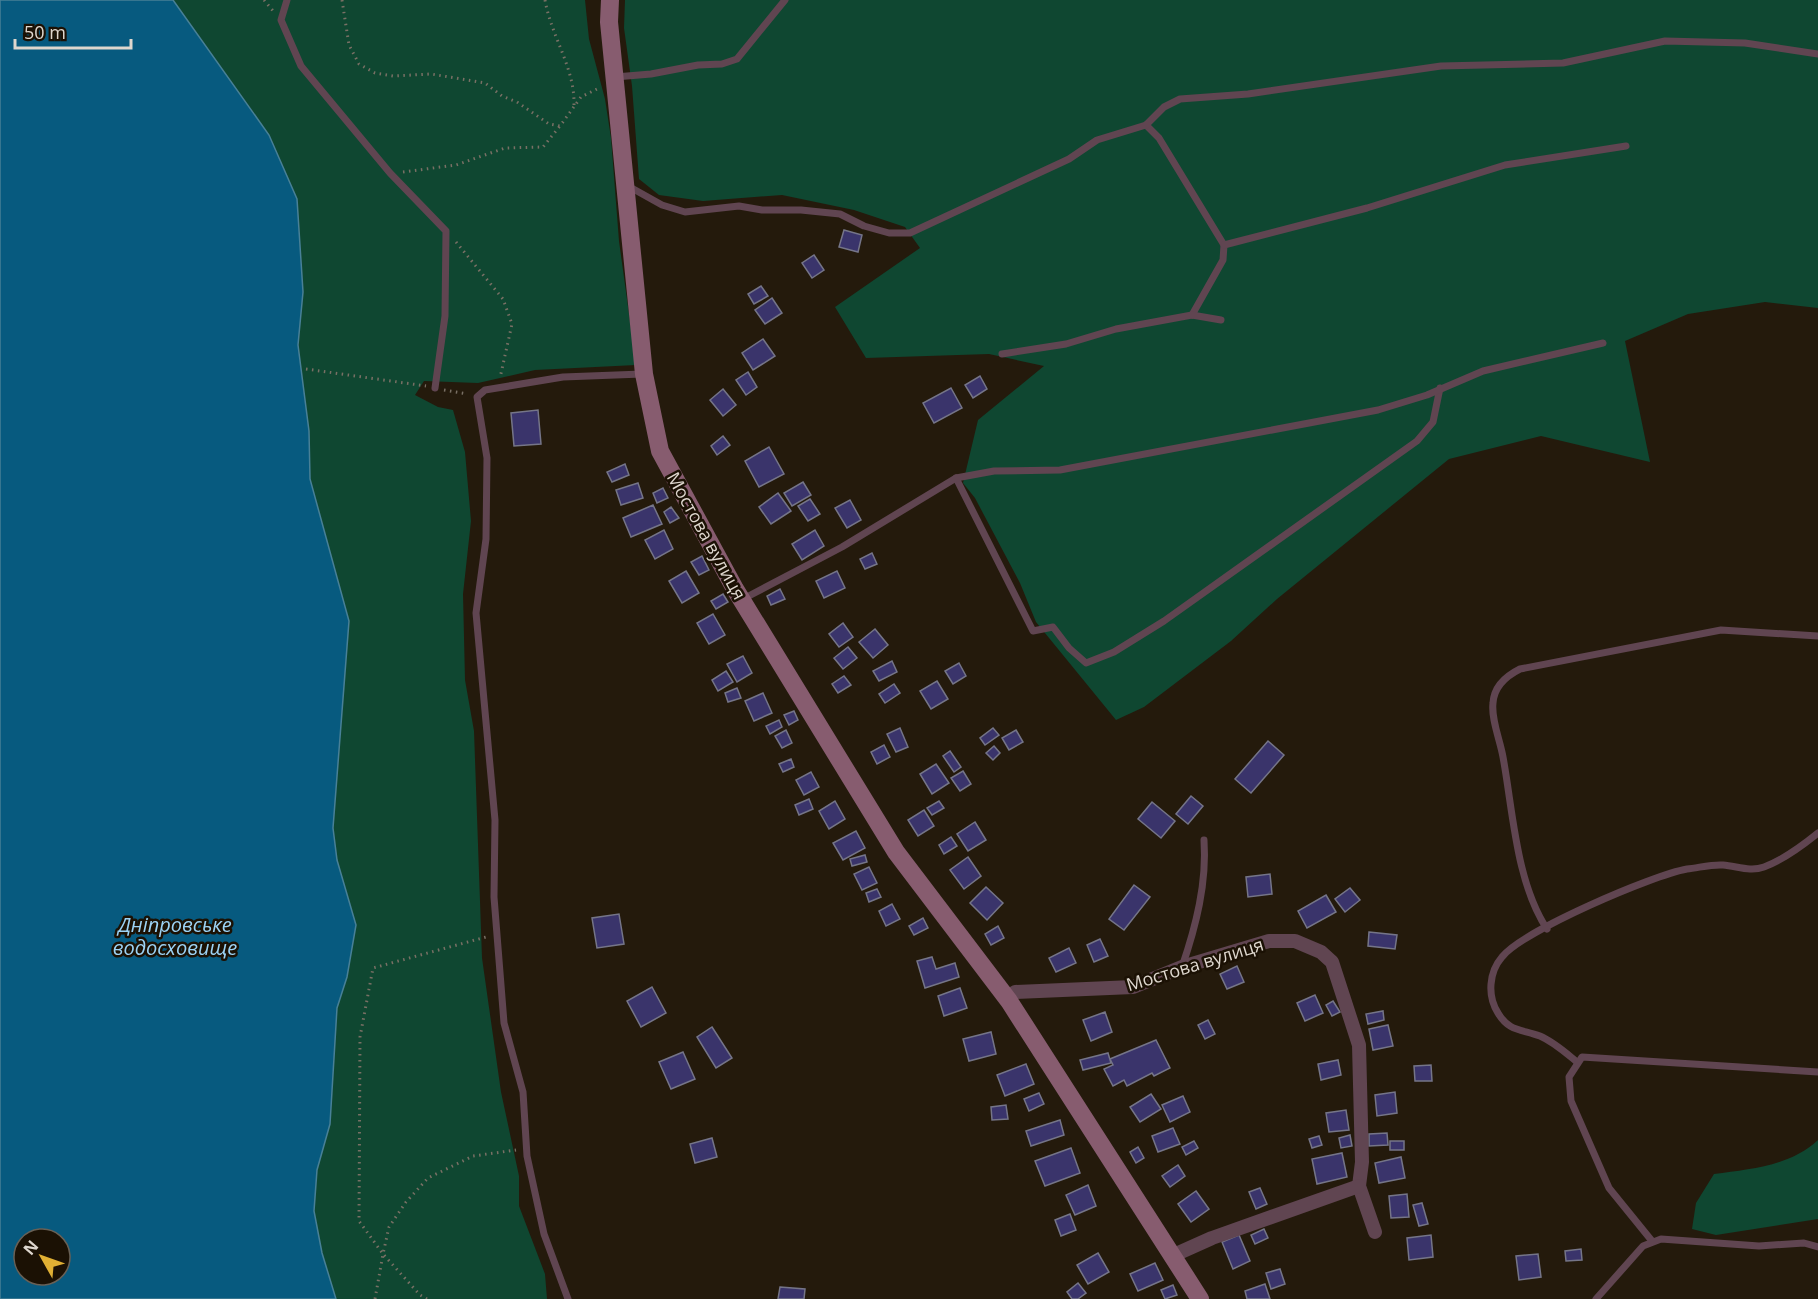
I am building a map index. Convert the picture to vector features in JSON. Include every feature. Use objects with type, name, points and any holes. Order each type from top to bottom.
[{"type":"street","name":"Мостова вулиця","points":[[610,0],[609,22],[644,374],[660,451],[741,600],[896,852],[1006,998],[1174,1255],[1200,1299]]},
{"type":"street","name":"Мостова вулиця","points":[[1006,998],[1015,992],[1133,987],[1182,966],[1282,940],[1295,941],[1314,949],[1332,962],[1359,1045],[1362,1162],[1359,1186],[1375,1232]]},
{"type":"street","points":[[1174,1255],[1212,1238],[1359,1186]]},
{"type":"lane","points":[[287,0],[281,20],[301,66],[390,173],[446,231],[445,316],[435,388]]},
{"type":"lane","points":[[615,83],[698,65],[722,64],[737,59],[785,0]]},
{"type":"lane","points":[[625,185],[642,192],[662,205],[685,212],[739,206],[762,210],[801,210],[840,214],[864,226],[889,232],[910,232],[1070,159],[1097,140],[1146,125],[1164,107],[1180,99],[1248,94],[1441,66],[1563,63],[1665,40],[1745,43],[1818,54]]},
{"type":"lane","points":[[1146,125],[1159,138],[1224,245],[1223,260],[1192,315]]},
{"type":"lane","points":[[1224,245],[1356,212],[1505,165],[1626,146]]},
{"type":"lane","points":[[1002,354],[1066,344],[1116,329],[1192,315],[1221,320]]},
{"type":"lane","points":[[741,600],[842,547],[956,477],[994,471],[1060,470],[1378,410],[1427,395],[1483,371],[1603,343]]},
{"type":"lane","points":[[568,1299],[544,1234],[526,1148],[523,1092],[504,1023],[494,897],[495,820],[476,613],[486,539],[487,458],[477,397],[485,390],[563,377],[644,374]]},
{"type":"lane","points":[[956,477],[1033,631],[1053,627],[1069,648],[1086,663],[1114,652],[1164,621],[1417,441],[1433,422],[1440,388]]},
{"type":"lane","points":[[1546,929],[1537,914],[1529,892],[1492,704],[1501,682],[1520,669],[1721,630],[1818,636]]},
{"type":"lane","points":[[1577,1062],[1559,1047],[1539,1036],[1523,1033],[1508,1025],[1497,1012],[1491,996],[1495,968],[1502,956],[1513,946],[1587,905],[1684,870],[1722,865],[1746,869],[1763,867],[1801,847],[1818,833]]},
{"type":"lane","points":[[1182,966],[1192,939],[1201,892],[1205,862],[1204,840]]},
{"type":"lane","points":[[1652,1241],[1609,1188],[1590,1148],[1568,1089],[1569,1077],[1577,1062],[1582,1057],[1607,1057],[1692,1065],[1818,1072]]},
{"type":"lane","points":[[1596,1299],[1643,1246],[1652,1241],[1661,1239],[1759,1246],[1804,1244],[1818,1247]]},
{"type":"path","points":[[342,0],[349,45],[359,64],[375,72],[393,76],[430,74],[485,83],[549,124],[560,126]]},
{"type":"path","points":[[545,0],[549,24],[574,86],[574,106]]},
{"type":"path","points":[[390,173],[456,165],[505,148],[543,147],[581,96],[595,88],[615,83]]},
{"type":"path","points":[[446,231],[503,299],[512,324],[497,388]]},
{"type":"path","points":[[306,369],[435,388],[477,397]]},
{"type":"path","points":[[427,1299],[420,1295],[383,1254],[359,1221],[360,1036],[373,968],[497,934]]},
{"type":"path","points":[[375,1299],[389,1227],[406,1202],[428,1178],[473,1156],[526,1148]]},
{"type":"green space","points":[[173,0],[585,0],[589,39],[605,99],[611,138],[619,241],[636,365],[535,370],[478,383],[424,381],[415,395],[438,407],[453,410],[465,452],[471,521],[463,594],[465,680],[474,731],[482,958],[501,1092],[519,1176],[519,1206],[545,1274],[547,1299],[336,1299],[322,1253],[314,1211],[317,1170],[330,1124],[337,1008],[356,925],[337,860],[333,828],[349,621],[310,479],[309,431],[298,345],[303,292],[297,199],[227,77]]},
{"type":"green space","points":[[625,0],[1818,0],[1818,308],[1765,302],[1688,314],[1625,341],[1650,462],[1541,436],[1449,459],[1277,599],[1231,641],[1144,707],[1116,720],[1036,622],[1020,583],[975,498],[963,483],[978,420],[1044,366],[989,354],[866,358],[835,307],[920,248],[905,227],[854,210],[782,195],[703,201],[659,195],[639,179],[632,86],[624,28]]},
{"type":"green space","points":[[1818,1140],[1818,1219],[1716,1235],[1692,1229],[1696,1203],[1714,1174],[1756,1168],[1783,1161],[1807,1149]]},
{"type":"water","name":"Дніпровське водосховище","points":[[0,0],[173,0],[269,135],[297,199],[303,292],[298,345],[309,431],[310,479],[349,621],[333,828],[337,860],[356,925],[347,977],[337,1008],[330,1124],[317,1170],[314,1211],[322,1253],[336,1299],[0,1299]]},
{"type":"building","points":[[844,230],[862,235],[858,252],[839,247]]},
{"type":"building","points":[[814,255],[824,270],[812,278],[802,263]]},
{"type":"building","points":[[761,286],[768,296],[754,304],[748,294]]},
{"type":"building","points":[[772,298],[782,313],[765,324],[755,310]]},
{"type":"building","points":[[763,339],[775,356],[753,370],[742,353]]},
{"type":"building","points":[[748,372],[757,387],[746,395],[736,380]]},
{"type":"building","points":[[980,376],[987,389],[973,398],[965,385]]},
{"type":"building","points":[[951,388],[962,408],[934,423],[923,403]]},
{"type":"building","points":[[723,389],[736,405],[723,416],[710,400]]},
{"type":"building","points":[[538,410],[541,444],[514,446],[511,413]]},
{"type":"building","points":[[723,436],[730,445],[717,455],[711,446]]},
{"type":"building","points":[[769,447],[784,474],[759,487],[745,461]]},
{"type":"building","points":[[625,464],[629,475],[612,482],[607,472]]},
{"type":"building","points":[[803,482],[811,495],[792,506],[784,493]]},
{"type":"building","points":[[638,483],[643,498],[621,505],[616,490]]},
{"type":"building","points":[[663,488],[668,498],[657,503],[653,493]]},
{"type":"building","points":[[778,493],[791,511],[771,524],[759,507]]},
{"type":"building","points":[[810,499],[820,514],[808,521],[798,506]]},
{"type":"building","points":[[850,500],[861,520],[847,528],[835,508]]},
{"type":"building","points":[[653,505],[662,524],[631,537],[623,518]]},
{"type":"building","points":[[671,507],[679,518],[670,523],[664,512]]},
{"type":"building","points":[[664,530],[673,549],[655,559],[645,540]]},
{"type":"building","points":[[815,530],[824,546],[802,560],[792,544]]},
{"type":"building","points":[[872,553],[877,564],[865,569],[860,559]]},
{"type":"building","points":[[702,556],[709,570],[699,575],[691,562]]},
{"type":"building","points":[[686,571],[699,593],[682,603],[669,581]]},
{"type":"building","points":[[837,571],[845,588],[824,598],[816,581]]},
{"type":"building","points":[[780,589],[785,599],[771,605],[767,596]]},
{"type":"building","points":[[723,594],[728,602],[716,609],[711,601]]},
{"type":"building","points":[[713,614],[725,635],[709,644],[697,623]]},
{"type":"building","points":[[843,623],[853,637],[839,647],[829,634]]},
{"type":"building","points":[[875,629],[888,645],[873,658],[859,642]]},
{"type":"building","points":[[848,647],[857,658],[843,669],[834,658]]},
{"type":"building","points":[[743,656],[752,673],[737,682],[727,664]]},
{"type":"building","points":[[892,661],[897,672],[879,681],[873,671]]},
{"type":"building","points":[[959,663],[966,676],[953,684],[945,671]]},
{"type":"building","points":[[726,671],[733,682],[718,691],[712,680]]},
{"type":"building","points":[[844,676],[851,685],[838,693],[832,684]]},
{"type":"building","points":[[937,681],[948,699],[931,709],[920,691]]},
{"type":"building","points":[[894,684],[900,693],[885,703],[879,694]]},
{"type":"building","points":[[737,688],[741,698],[728,702],[725,693]]},
{"type":"building","points":[[763,693],[772,713],[754,721],[745,701]]},
{"type":"building","points":[[794,711],[798,720],[789,725],[784,715]]},
{"type":"building","points":[[779,720],[782,727],[770,734],[766,726]]},
{"type":"building","points":[[900,728],[908,747],[896,752],[887,734]]},
{"type":"building","points":[[993,728],[999,735],[985,745],[980,738]]},
{"type":"building","points":[[786,730],[792,743],[782,748],[775,736]]},
{"type":"building","points":[[1016,730],[1023,742],[1009,750],[1002,738]]},
{"type":"building","points":[[1268,741],[1284,755],[1251,793],[1235,779]]},
{"type":"building","points":[[884,745],[890,757],[877,764],[871,752]]},
{"type":"building","points":[[994,746],[1000,753],[993,760],[986,753]]},
{"type":"building","points":[[950,751],[961,767],[954,772],[943,756]]},
{"type":"building","points":[[791,759],[794,767],[783,772],[779,764]]},
{"type":"building","points":[[936,764],[949,783],[932,794],[920,774]]},
{"type":"building","points":[[963,771],[971,784],[960,791],[951,778]]},
{"type":"building","points":[[811,772],[819,787],[804,795],[796,780]]},
{"type":"building","points":[[1191,796],[1203,806],[1188,824],[1176,814]]},
{"type":"building","points":[[809,799],[813,809],[799,815],[795,805]]},
{"type":"building","points":[[835,801],[845,819],[829,829],[819,811]]},
{"type":"building","points":[[939,801],[944,808],[932,815],[927,808]]},
{"type":"building","points":[[1152,802],[1175,821],[1161,838],[1138,819]]},
{"type":"building","points":[[924,810],[934,826],[918,836],[908,820]]},
{"type":"building","points":[[975,822],[986,840],[968,851],[957,834]]},
{"type":"building","points":[[856,831],[865,848],[843,860],[833,843]]},
{"type":"building","points":[[951,837],[957,846],[944,854],[939,845]]},
{"type":"building","points":[[865,855],[867,862],[852,866],[850,859]]},
{"type":"building","points":[[968,857],[981,876],[964,889],[950,870]]},
{"type":"building","points":[[869,867],[877,883],[862,890],[854,874]]},
{"type":"building","points":[[1270,874],[1272,894],[1248,897],[1246,877]]},
{"type":"building","points":[[1134,885],[1150,897],[1124,930],[1109,919]]},
{"type":"building","points":[[986,887],[1003,903],[987,920],[970,903]]},
{"type":"building","points":[[1350,888],[1360,900],[1345,912],[1335,899]]},
{"type":"building","points":[[877,889],[881,897],[869,902],[866,893]]},
{"type":"building","points":[[1326,895],[1336,912],[1307,928],[1298,911]]},
{"type":"building","points":[[892,904],[900,919],[886,926],[879,911]]},
{"type":"building","points":[[619,914],[624,944],[597,948],[592,918]]},
{"type":"building","points":[[923,918],[928,928],[914,935],[909,926]]},
{"type":"building","points":[[998,926],[1004,938],[991,945],[985,934]]},
{"type":"building","points":[[1369,932],[1397,935],[1395,949],[1368,946]]},
{"type":"building","points":[[1100,939],[1108,956],[1094,962],[1087,945]]},
{"type":"building","points":[[1069,948],[1076,963],[1056,972],[1049,958]]},
{"type":"building","points":[[932,957],[936,969],[955,963],[959,977],[925,988],[917,961]]},
{"type":"building","points":[[1237,966],[1244,982],[1227,989],[1220,974]]},
{"type":"building","points":[[652,987],[666,1013],[641,1027],[627,1001]]},
{"type":"building","points":[[960,988],[967,1008],[944,1016],[938,996]]},
{"type":"building","points":[[1315,995],[1323,1013],[1305,1021],[1297,1003]]},
{"type":"building","points":[[1333,1001],[1340,1012],[1332,1016],[1326,1005]]},
{"type":"building","points":[[1383,1011],[1384,1020],[1368,1024],[1366,1014]]},
{"type":"building","points":[[1105,1012],[1112,1032],[1091,1041],[1083,1020]]},
{"type":"building","points":[[1208,1020],[1215,1034],[1205,1039],[1198,1025]]},
{"type":"building","points":[[1388,1025],[1393,1046],[1373,1050],[1369,1029]]},
{"type":"building","points":[[712,1027],[732,1058],[716,1068],[697,1037]]},
{"type":"building","points":[[991,1032],[996,1054],[969,1061],[963,1039]]},
{"type":"building","points":[[1156,1040],[1170,1068],[1154,1076],[1152,1073],[1127,1086],[1124,1080],[1113,1086],[1104,1069],[1113,1065],[1110,1059]]},
{"type":"building","points":[[683,1052],[695,1079],[671,1089],[659,1062]]},
{"type":"building","points":[[1108,1053],[1111,1063],[1083,1070],[1080,1060]]},
{"type":"building","points":[[1338,1060],[1341,1075],[1321,1080],[1318,1064]]},
{"type":"building","points":[[1026,1064],[1034,1084],[1005,1096],[997,1075]]},
{"type":"building","points":[[1431,1065],[1432,1081],[1415,1081],[1414,1066]]},
{"type":"building","points":[[1395,1092],[1397,1113],[1377,1116],[1375,1095]]},
{"type":"building","points":[[1039,1093],[1044,1104],[1029,1111],[1024,1099]]},
{"type":"building","points":[[1151,1094],[1161,1109],[1140,1122],[1130,1107]]},
{"type":"building","points":[[1183,1096],[1190,1112],[1170,1122],[1162,1105]]},
{"type":"building","points":[[1006,1105],[1008,1119],[992,1120],[991,1107]]},
{"type":"building","points":[[1346,1110],[1349,1130],[1329,1132],[1326,1113]]},
{"type":"building","points":[[1060,1120],[1064,1135],[1031,1146],[1026,1131]]},
{"type":"building","points":[[1173,1128],[1180,1144],[1158,1152],[1152,1136]]},
{"type":"building","points":[[1387,1133],[1388,1145],[1369,1146],[1369,1134]]},
{"type":"building","points":[[1350,1135],[1352,1146],[1341,1148],[1339,1138]]},
{"type":"building","points":[[1319,1136],[1322,1145],[1312,1148],[1309,1139]]},
{"type":"building","points":[[712,1138],[717,1157],[695,1163],[690,1144]]},
{"type":"building","points":[[1194,1141],[1198,1148],[1186,1155],[1182,1147]]},
{"type":"building","points":[[1390,1141],[1404,1141],[1404,1150],[1390,1150]]},
{"type":"building","points":[[1138,1147],[1144,1158],[1136,1163],[1130,1152]]},
{"type":"building","points":[[1071,1148],[1080,1173],[1045,1186],[1035,1161]]},
{"type":"building","points":[[1342,1153],[1347,1177],[1317,1184],[1312,1159]]},
{"type":"building","points":[[1401,1157],[1405,1178],[1379,1183],[1375,1163]]},
{"type":"building","points":[[1178,1165],[1185,1176],[1170,1187],[1162,1176]]},
{"type":"building","points":[[1088,1185],[1096,1206],[1075,1215],[1066,1195]]},
{"type":"building","points":[[1260,1188],[1267,1204],[1256,1209],[1249,1192]]},
{"type":"building","points":[[1196,1191],[1209,1209],[1191,1222],[1178,1204]]},
{"type":"building","points":[[1407,1194],[1409,1217],[1391,1218],[1389,1196]]},
{"type":"building","points":[[1422,1203],[1428,1224],[1419,1226],[1413,1205]]},
{"type":"building","points":[[1070,1214],[1076,1230],[1061,1236],[1055,1220]]},
{"type":"building","points":[[1264,1229],[1268,1238],[1255,1244],[1251,1235]]},
{"type":"building","points":[[1239,1235],[1250,1261],[1233,1269],[1222,1242]]},
{"type":"building","points":[[1431,1235],[1433,1257],[1409,1260],[1407,1238]]},
{"type":"building","points":[[1581,1249],[1582,1260],[1566,1261],[1565,1251]]},
{"type":"building","points":[[1098,1253],[1109,1272],[1088,1284],[1077,1265]]},
{"type":"building","points":[[1538,1254],[1541,1277],[1519,1280],[1516,1256]]},
{"type":"building","points":[[1155,1263],[1163,1280],[1138,1291],[1130,1274]]},
{"type":"building","points":[[1280,1269],[1285,1284],[1271,1289],[1266,1273]]},
{"type":"building","points":[[1078,1283],[1086,1293],[1078,1299],[1072,1299],[1067,1292]]},
{"type":"building","points":[[1265,1284],[1270,1299],[1247,1299],[1245,1291]]},
{"type":"building","points":[[1173,1285],[1177,1295],[1165,1299],[1161,1290]]},
{"type":"building","points":[[780,1287],[805,1289],[804,1299],[778,1299]]}]
